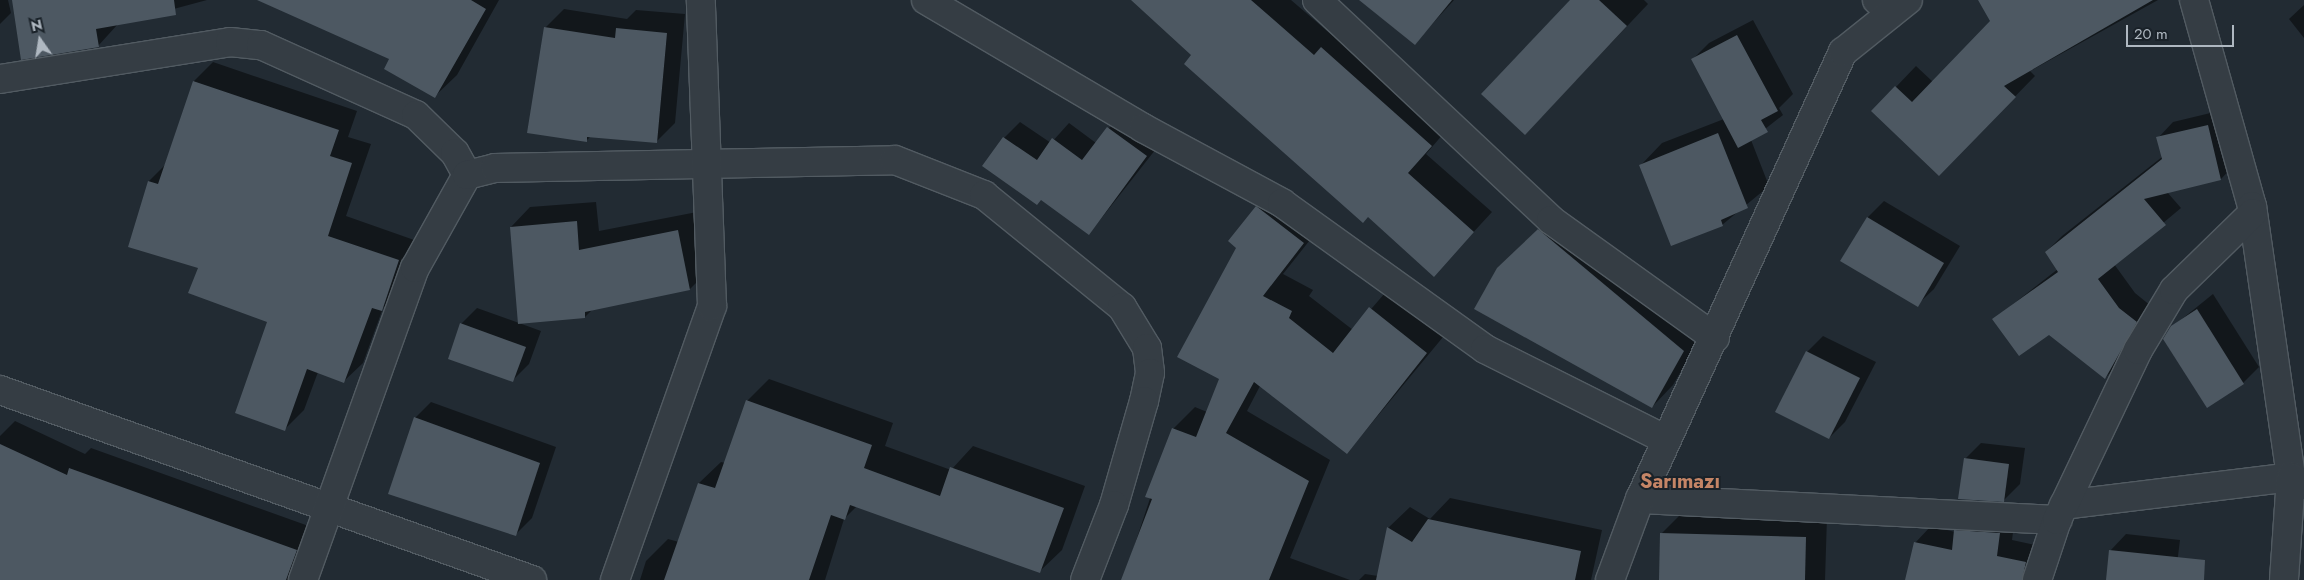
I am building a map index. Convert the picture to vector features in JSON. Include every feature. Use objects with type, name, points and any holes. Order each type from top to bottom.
[{"type":"street","points":[[615,580],[712,306],[701,0]]},
{"type":"street","points":[[926,0],[1143,128],[1282,203],[1485,349],[1667,440]]},
{"type":"street","points":[[1317,0],[1551,220],[1715,338]]},
{"type":"street","points":[[2194,0],[2253,214],[2298,481],[2284,580]]},
{"type":"street","points":[[1610,580],[1640,499],[1715,338],[1843,52],[1892,4]]},
{"type":"street","points":[[0,79],[230,42],[261,45],[416,115],[454,153],[467,175]]},
{"type":"street","points":[[303,580],[415,268],[467,175],[495,168],[895,160],[984,194],[1122,307],[1147,348],[1150,374],[1114,505],[1085,580]]},
{"type":"street","points":[[2037,580],[2061,513],[2138,350],[2174,290],[2253,214]]},
{"type":"street","points":[[0,390],[331,505],[532,580]]},
{"type":"street","points":[[1640,499],[2061,513],[2298,481]]},
{"type":"building","points":[[12,0],[174,0],[176,15],[96,29],[99,47],[21,60]]},
{"type":"building","points":[[257,0],[471,0],[486,9],[435,98],[384,69],[389,59]]},
{"type":"building","points":[[1131,0],[1251,0],[1314,55],[1321,47],[1432,146],[1408,173],[1474,232],[1434,277],[1368,217],[1363,223],[1184,64],[1191,55]]},
{"type":"building","points":[[1359,0],[1452,0],[1415,45]]},
{"type":"building","points":[[1570,0],[1599,0],[1627,26],[1525,135],[1481,94]]},
{"type":"building","points":[[1978,0],[2153,0],[2004,86],[2016,97],[1939,176],[1871,111],[1895,86],[1912,102],[1990,21]]},
{"type":"building","points":[[544,27],[615,38],[616,28],[667,33],[657,143],[587,137],[587,142],[527,133]]},
{"type":"building","points":[[1737,35],[1778,111],[1761,120],[1768,132],[1738,148],[1691,59]]},
{"type":"building","points":[[193,81],[339,130],[330,156],[352,163],[328,236],[399,260],[382,311],[372,308],[344,383],[307,369],[285,431],[235,413],[267,322],[188,293],[198,268],[128,247],[148,181],[158,184]]},
{"type":"building","points":[[2208,125],[2221,180],[2144,199],[2166,225],[2098,279],[2119,308],[2137,322],[2105,379],[2049,335],[2019,356],[1992,319],[2058,272],[2045,252],[2162,159],[2156,137]]},
{"type":"building","points":[[1107,127],[1147,156],[1089,235],[1041,200],[1037,205],[982,166],[1003,137],[1037,160],[1052,138],[1082,160]]},
{"type":"building","points":[[1718,133],[1748,208],[1721,220],[1723,226],[1671,246],[1639,165]]},
{"type":"building","points":[[1256,206],[1304,243],[1263,296],[1292,311],[1289,318],[1333,353],[1369,307],[1427,353],[1347,454],[1254,382],[1226,433],[1309,481],[1269,580],[1121,580],[1152,499],[1145,497],[1172,428],[1196,437],[1219,379],[1177,357],[1236,248],[1228,241]]},
{"type":"building","points":[[1867,217],[1944,263],[1918,307],[1840,261]]},
{"type":"building","points":[[577,221],[579,250],[678,230],[690,290],[585,312],[585,318],[518,324],[510,227]]},
{"type":"building","points":[[1538,229],[1684,351],[1652,408],[1474,309],[1497,268]]},
{"type":"building","points":[[2197,309],[2244,384],[2207,408],[2163,339],[2171,326]]},
{"type":"building","points":[[460,323],[526,347],[513,382],[448,359]]},
{"type":"building","points":[[1806,351],[1860,378],[1829,439],[1775,412]]},
{"type":"building","points":[[746,400],[872,445],[864,468],[940,496],[950,467],[1064,508],[1040,573],[850,505],[845,520],[831,515],[809,580],[664,580],[698,483],[715,488]]},
{"type":"building","points":[[414,417],[540,463],[516,536],[388,494]]},
{"type":"building","points":[[0,444],[67,475],[69,468],[297,550],[286,580],[0,580]]},
{"type":"building","points":[[1964,458],[2009,464],[2004,502],[1958,499]]},
{"type":"building","points":[[1428,519],[1581,551],[1575,580],[1376,580],[1387,527],[1412,542]]},
{"type":"building","points":[[1954,530],[2000,533],[1997,556],[2026,562],[2022,580],[1905,580],[1914,542],[1952,550]]},
{"type":"building","points":[[1660,533],[1806,537],[1805,580],[1659,580]]},
{"type":"building","points":[[2109,550],[2205,560],[2204,580],[2106,580]]},
{"type":"district","name":"Sarımazı","points":[[1680,481]]}]
